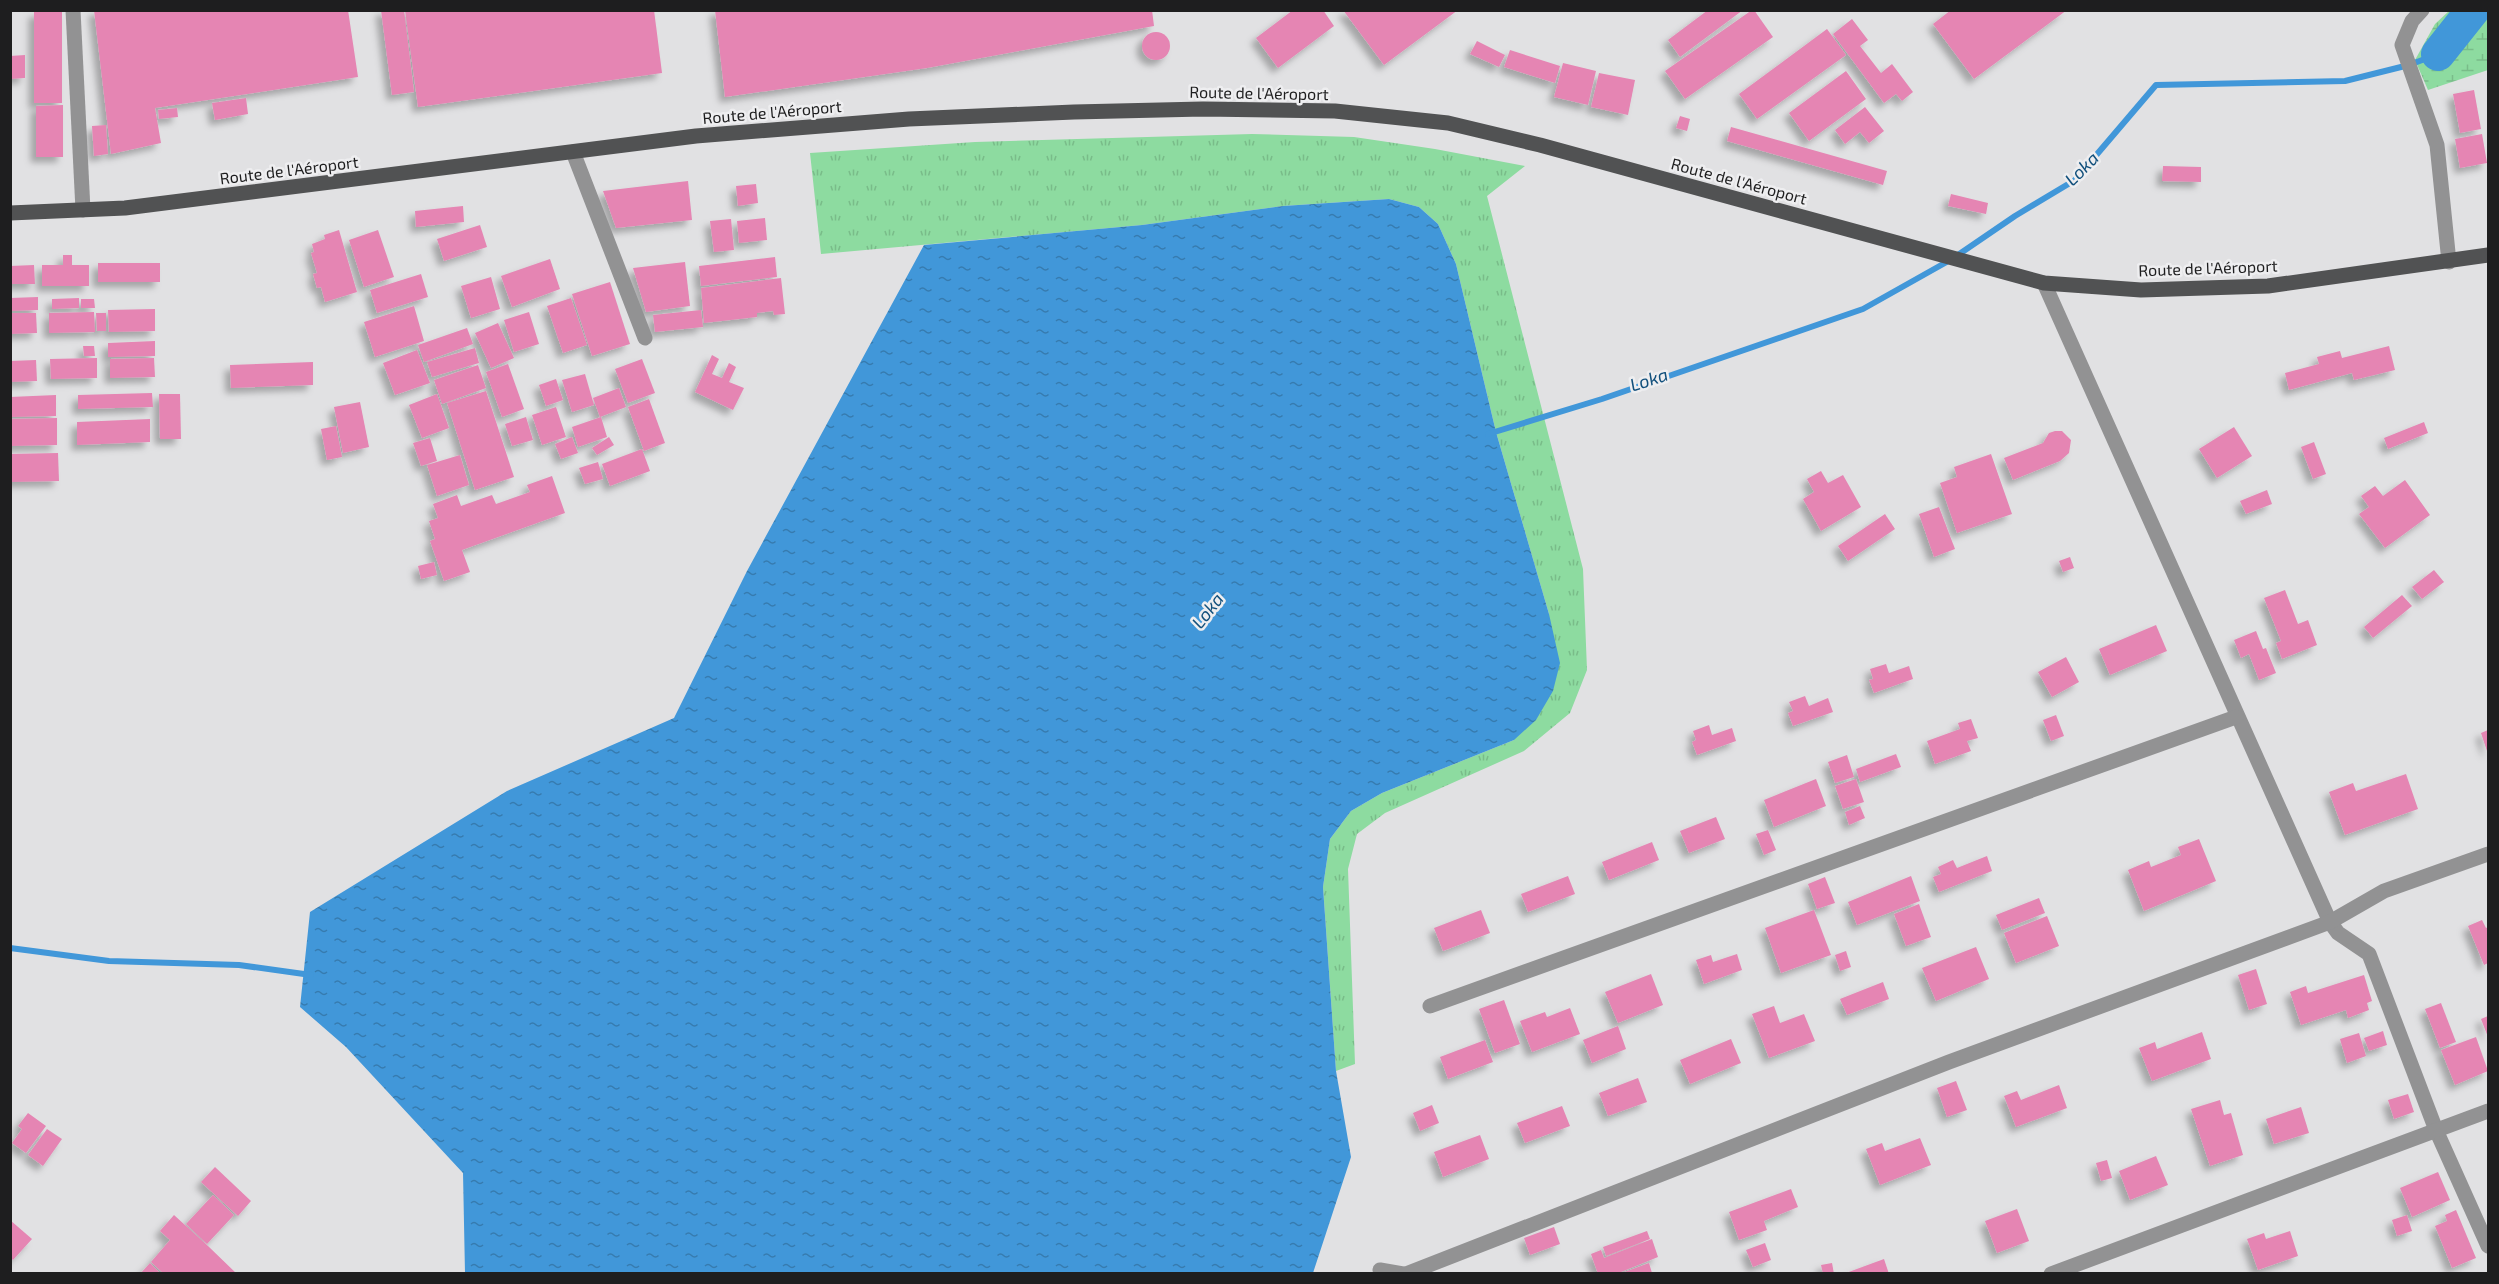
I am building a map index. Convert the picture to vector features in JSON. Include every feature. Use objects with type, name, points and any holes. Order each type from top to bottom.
[{"type":"main road","name":"Route de l'Aéroport","points":[[10,213],[125,208],[696,136],[909,119],[1098,111],[1335,111],[1448,123],[1540,145],[2043,283],[2141,290],[2268,286],[2488,255]]},
{"type":"street","points":[[73,10],[83,210]]},
{"type":"street","points":[[2422,10],[2412,21],[2402,45],[2437,145],[2449,262]]},
{"type":"street","points":[[573,152],[645,338]]},
{"type":"street","points":[[2043,283],[2330,922],[2338,933],[2369,954],[2436,1130],[2488,1246]]},
{"type":"street","points":[[1430,1006],[2236,717]]},
{"type":"street","points":[[1380,1270],[1405,1274],[1949,1062],[2330,922],[2384,891],[2488,854]]},
{"type":"street","points":[[2051,1274],[2488,1111]]},
{"type":"green space","points":[[2449,11],[2488,11],[2488,70],[2428,90],[2415,60],[2435,24]]},
{"type":"green space","points":[[1252,134],[1354,137],[1525,166],[1487,196],[1583,569],[1587,670],[1570,713],[1524,751],[1385,813],[1357,834],[1348,869],[1355,1064],[1336,1071],[1323,887],[1330,839],[1351,811],[1382,793],[1514,740],[1549,614],[1496,432],[1456,264],[1438,224],[1419,207],[1389,199],[1283,206],[1142,225],[821,254],[810,153],[975,142]]},
{"type":"water","points":[[1389,199],[1419,207],[1438,224],[1456,264],[1496,432],[1549,614],[1560,663],[1553,691],[1536,720],[1514,740],[1382,793],[1351,811],[1330,839],[1323,887],[1336,1071],[1351,1157],[1313,1273],[465,1273],[463,1173],[346,1047],[300,1007],[310,912],[507,791],[674,718],[747,571],[924,245],[1142,225],[1283,206]]},
{"type":"building","points":[[94,10],[348,10],[358,77],[155,108],[161,143],[111,154]]},
{"type":"building","points":[[381,10],[404,10],[414,92],[392,95]]},
{"type":"building","points":[[405,10],[654,10],[662,73],[418,107]]},
{"type":"building","points":[[715,10],[1152,10],[1154,26],[927,68],[725,97]]},
{"type":"building","points":[[1293,10],[1323,10],[1334,26],[1278,68],[1256,38]]},
{"type":"building","points":[[1343,10],[1458,10],[1384,65]]},
{"type":"building","points":[[1708,10],[1743,10],[1680,57],[1668,40]]},
{"type":"building","points":[[1752,10],[1773,37],[1685,99],[1665,71]]},
{"type":"building","points":[[1951,10],[2067,10],[1974,79],[1933,24]]},
{"type":"building","points":[[62,11],[62,103],[34,103],[34,12]]},
{"type":"building","points":[[1852,19],[1868,40],[1860,46],[1881,73],[1892,64],[1913,92],[1902,101],[1896,94],[1884,103],[1833,34]]},
{"type":"building","points":[[1827,29],[1846,55],[1757,119],[1739,94]]},
{"type":"building","points":[[1156,32],[1166,36],[1170,46],[1166,56],[1156,60],[1146,56],[1142,46],[1146,36]]},
{"type":"building","points":[[1477,41],[1505,55],[1499,67],[1470,54]]},
{"type":"building","points":[[1510,50],[1560,66],[1555,83],[1504,67]]},
{"type":"building","points":[[25,55],[25,78],[10,79],[10,56]]},
{"type":"building","points":[[1563,63],[1596,71],[1588,105],[1554,97]]},
{"type":"building","points":[[1846,71],[1866,99],[1809,141],[1789,113]]},
{"type":"building","points":[[1599,73],[1635,80],[1628,115],[1591,107]]},
{"type":"building","points":[[2474,90],[2481,129],[2460,133],[2453,94]]},
{"type":"building","points":[[246,98],[248,114],[215,120],[212,103]]},
{"type":"building","points":[[63,105],[63,157],[36,157],[36,106]]},
{"type":"building","points":[[1865,107],[1884,131],[1869,143],[1860,132],[1845,144],[1835,130]]},
{"type":"building","points":[[177,108],[178,117],[159,119],[158,110]]},
{"type":"building","points":[[1680,116],[1690,119],[1687,131],[1676,128]]},
{"type":"building","points":[[106,125],[108,154],[94,156],[92,126]]},
{"type":"building","points":[[1731,127],[1887,171],[1883,185],[1727,141]]},
{"type":"building","points":[[2482,134],[2487,163],[2460,168],[2455,139]]},
{"type":"building","points":[[2163,166],[2201,167],[2201,182],[2162,181]]},
{"type":"building","points":[[688,181],[692,220],[616,228],[603,191]]},
{"type":"building","points":[[756,184],[758,203],[738,206],[736,186]]},
{"type":"building","points":[[1951,194],[1988,203],[1986,214],[1948,206]]},
{"type":"building","points":[[463,206],[464,222],[416,227],[415,211]]},
{"type":"building","points":[[765,218],[767,240],[739,243],[737,221]]},
{"type":"building","points":[[731,219],[734,250],[714,252],[710,221]]},
{"type":"building","points":[[480,225],[487,247],[444,261],[437,239]]},
{"type":"building","points":[[339,230],[357,292],[325,302],[321,287],[317,288],[313,274],[317,273],[311,253],[314,252],[312,244],[325,239],[324,235]]},
{"type":"building","points":[[378,230],[394,277],[364,287],[349,240]]},
{"type":"building","points":[[63,255],[72,255],[72,265],[89,265],[89,286],[42,286],[42,265],[63,265]]},
{"type":"building","points":[[775,257],[777,277],[701,286],[699,266]]},
{"type":"building","points":[[550,259],[560,289],[512,307],[501,276]]},
{"type":"building","points":[[685,262],[690,306],[646,312],[633,268]]},
{"type":"building","points":[[98,263],[160,263],[160,282],[98,282]]},
{"type":"building","points":[[34,265],[35,284],[10,284],[10,266]]},
{"type":"building","points":[[421,274],[428,297],[377,313],[370,290]]},
{"type":"building","points":[[491,277],[500,309],[471,318],[461,286]]},
{"type":"building","points":[[781,278],[785,314],[774,315],[773,311],[757,313],[757,317],[704,323],[701,288]]},
{"type":"building","points":[[610,282],[630,344],[592,356],[572,294]]},
{"type":"building","points":[[38,297],[38,310],[10,311],[10,298]]},
{"type":"building","points":[[79,298],[79,308],[52,309],[52,299]]},
{"type":"building","points":[[571,298],[587,345],[563,353],[547,306]]},
{"type":"building","points":[[81,299],[94,299],[95,308],[81,308]]},
{"type":"building","points":[[414,306],[424,341],[375,357],[364,322]]},
{"type":"building","points":[[155,309],[155,331],[109,332],[108,310]]},
{"type":"building","points":[[701,310],[703,327],[655,332],[653,315]]},
{"type":"building","points":[[94,312],[95,332],[49,333],[49,313]]},
{"type":"building","points":[[529,312],[539,344],[514,352],[504,320]]},
{"type":"building","points":[[10,313],[36,313],[37,333],[10,334]]},
{"type":"building","points":[[96,313],[106,313],[106,331],[97,331]]},
{"type":"building","points":[[498,323],[514,358],[491,368],[475,333]]},
{"type":"building","points":[[467,328],[473,344],[424,362],[418,345]]},
{"type":"building","points":[[155,341],[155,356],[108,357],[108,343]]},
{"type":"building","points":[[83,346],[94,346],[95,356],[84,356]]},
{"type":"building","points":[[2389,346],[2395,370],[2354,380],[2352,373],[2289,390],[2285,373],[2319,364],[2317,357],[2340,351],[2342,358]]},
{"type":"building","points":[[475,348],[479,363],[432,377],[427,362]]},
{"type":"building","points":[[417,350],[430,383],[395,395],[383,363]]},
{"type":"building","points":[[712,355],[719,359],[712,374],[722,378],[729,363],[736,367],[729,382],[744,388],[733,410],[695,392]]},
{"type":"building","points":[[97,358],[97,378],[51,379],[50,359]]},
{"type":"building","points":[[154,358],[155,377],[110,378],[110,359]]},
{"type":"building","points":[[642,359],[655,393],[628,403],[615,369]]},
{"type":"building","points":[[36,360],[37,381],[10,382],[10,361]]},
{"type":"building","points":[[313,362],[313,385],[231,388],[230,365]]},
{"type":"building","points":[[508,364],[524,409],[502,417],[486,372]]},
{"type":"building","points":[[478,365],[486,388],[442,404],[434,380]]},
{"type":"building","points":[[585,374],[594,405],[572,412],[562,380]]},
{"type":"building","points":[[556,379],[563,400],[546,406],[539,385]]},
{"type":"building","points":[[619,388],[626,407],[600,417],[593,398]]},
{"type":"building","points":[[486,391],[514,477],[475,490],[447,403]]},
{"type":"building","points":[[152,393],[153,407],[78,409],[78,395]]},
{"type":"building","points":[[159,394],[180,394],[181,439],[160,439]]},
{"type":"building","points":[[437,394],[449,428],[422,438],[409,405]]},
{"type":"building","points":[[56,395],[56,416],[10,417],[10,397]]},
{"type":"building","points":[[649,399],[665,443],[644,451],[628,407]]},
{"type":"building","points":[[360,402],[369,447],[343,453],[334,407]]},
{"type":"building","points":[[556,407],[566,437],[542,445],[532,415]]},
{"type":"building","points":[[526,417],[533,440],[512,446],[505,424]]},
{"type":"building","points":[[601,417],[607,437],[578,447],[572,427]]},
{"type":"building","points":[[57,418],[57,445],[10,446],[10,419]]},
{"type":"building","points":[[150,419],[150,442],[77,445],[77,422]]},
{"type":"building","points":[[2424,422],[2428,433],[2388,449],[2384,438]]},
{"type":"building","points":[[336,426],[342,457],[327,460],[321,429]]},
{"type":"building","points":[[2234,427],[2252,456],[2217,478],[2199,449]]},
{"type":"building","points":[[2062,431],[2071,440],[2069,453],[2060,461],[2013,480],[2004,458],[2043,443],[2049,433]]},
{"type":"building","points":[[572,437],[578,453],[561,459],[555,444]]},
{"type":"building","points":[[609,437],[614,445],[597,455],[592,448]]},
{"type":"building","points":[[430,438],[437,461],[421,466],[413,443]]},
{"type":"building","points":[[2314,442],[2326,474],[2313,479],[2301,447]]},
{"type":"building","points":[[642,449],[650,471],[610,486],[602,464]]},
{"type":"building","points":[[58,453],[59,481],[10,482],[10,454]]},
{"type":"building","points":[[1991,454],[2012,514],[1957,533],[1940,483],[1957,477],[1954,467]]},
{"type":"building","points":[[460,455],[469,485],[437,496],[427,465]]},
{"type":"building","points":[[598,462],[603,479],[585,484],[579,468]]},
{"type":"building","points":[[1821,471],[1828,483],[1843,475],[1861,507],[1821,531],[1803,499],[1814,492],[1807,479]]},
{"type":"building","points":[[552,476],[565,513],[462,550],[470,572],[444,581],[430,541],[435,539],[429,521],[438,518],[433,504],[457,495],[461,506],[492,495],[496,504],[530,492],[527,485]]},
{"type":"building","points":[[2405,480],[2430,515],[2385,548],[2359,514],[2369,507],[2361,496],[2375,486],[2383,496]]},
{"type":"building","points":[[2267,490],[2272,504],[2246,514],[2240,501]]},
{"type":"building","points":[[1939,507],[1955,549],[1934,557],[1919,514]]},
{"type":"building","points":[[1885,514],[1895,529],[1848,561],[1838,546]]},
{"type":"building","points":[[2070,557],[2074,568],[2063,572],[2059,561]]},
{"type":"building","points":[[434,562],[437,575],[421,579],[418,566]]},
{"type":"building","points":[[2434,570],[2444,582],[2422,599],[2412,587]]},
{"type":"building","points":[[2285,590],[2298,624],[2308,620],[2317,645],[2282,659],[2276,643],[2281,641],[2264,598]]},
{"type":"building","points":[[2402,595],[2412,606],[2373,638],[2364,627]]},
{"type":"building","points":[[2156,625],[2167,651],[2110,675],[2099,649]]},
{"type":"building","points":[[2256,631],[2276,673],[2259,680],[2249,654],[2241,658],[2234,640]]},
{"type":"building","points":[[2066,657],[2079,682],[2052,697],[2038,672]]},
{"type":"building","points":[[1886,664],[1889,673],[1909,666],[1913,679],[1874,693],[1869,680],[1873,679],[1870,669]]},
{"type":"building","points":[[1805,696],[1809,706],[1828,698],[1833,712],[1793,726],[1788,713],[1793,711],[1789,702]]},
{"type":"building","points":[[2056,715],[2064,736],[2051,741],[2043,720]]},
{"type":"building","points":[[1971,719],[1978,738],[1967,741],[1971,751],[1935,764],[1927,741],[1960,729],[1958,723]]},
{"type":"building","points":[[1709,725],[1712,735],[1732,728],[1736,741],[1697,755],[1692,742],[1696,740],[1693,731]]},
{"type":"building","points":[[2488,730],[2488,754],[2481,733]]},
{"type":"building","points":[[1896,754],[1901,767],[1860,782],[1856,769]]},
{"type":"building","points":[[1847,755],[1854,777],[1835,783],[1828,762]]},
{"type":"building","points":[[2406,774],[2418,809],[2345,835],[2329,792],[2353,783],[2356,791]]},
{"type":"building","points":[[1816,779],[1826,806],[1774,827],[1764,800]]},
{"type":"building","points":[[1856,779],[1864,802],[1843,809],[1835,786]]},
{"type":"building","points":[[1860,806],[1865,818],[1849,825],[1845,812]]},
{"type":"building","points":[[1716,817],[1725,839],[1689,853],[1680,831]]},
{"type":"building","points":[[1768,830],[1776,850],[1764,855],[1756,834]]},
{"type":"building","points":[[2199,839],[2216,881],[2144,911],[2128,870],[2149,861],[2151,867],[2181,855],[2178,847]]},
{"type":"building","points":[[1652,842],[1659,860],[1609,880],[1602,862]]},
{"type":"building","points":[[1987,856],[1992,871],[1939,892],[1933,877],[1941,874],[1938,867],[1953,860],[1957,868]]},
{"type":"building","points":[[1568,876],[1575,894],[1528,912],[1521,894]]},
{"type":"building","points":[[1911,876],[1920,901],[1857,925],[1848,902]]},
{"type":"building","points":[[1825,877],[1835,903],[1817,909],[1808,884]]},
{"type":"building","points":[[2039,898],[2045,913],[2002,930],[1996,915]]},
{"type":"building","points":[[1919,904],[1931,937],[1906,946],[1894,914]]},
{"type":"building","points":[[1481,910],[1490,933],[1443,951],[1434,928]]},
{"type":"building","points":[[1814,910],[1831,955],[1781,973],[1765,928]]},
{"type":"building","points":[[2047,916],[2059,946],[2016,963],[2004,933]]},
{"type":"building","points":[[2482,920],[2486,928],[2488,927],[2488,963],[2484,965],[2468,926]]},
{"type":"building","points":[[1976,947],[1989,979],[1936,1001],[1922,968]]},
{"type":"building","points":[[1846,951],[1851,967],[1840,971],[1835,955]]},
{"type":"building","points":[[1737,954],[1742,970],[1704,984],[1696,960],[1711,955],[1713,962]]},
{"type":"building","points":[[2256,969],[2267,1004],[2249,1010],[2238,975]]},
{"type":"building","points":[[1651,974],[1663,1005],[1618,1023],[1605,992]]},
{"type":"building","points":[[2364,975],[2372,1001],[2367,1003],[2369,1010],[2348,1018],[2346,1010],[2301,1025],[2290,992],[2306,986],[2308,993]]},
{"type":"building","points":[[1883,982],[1889,999],[1847,1015],[1840,999]]},
{"type":"building","points":[[1504,1000],[1520,1044],[1495,1053],[1479,1009]]},
{"type":"building","points":[[2441,1003],[2456,1042],[2440,1048],[2425,1009]]},
{"type":"building","points":[[1774,1006],[1780,1023],[1804,1014],[1815,1041],[1769,1058],[1752,1014]]},
{"type":"building","points":[[1570,1008],[1580,1034],[1532,1052],[1520,1021],[1545,1012],[1547,1017]]},
{"type":"building","points":[[2488,1016],[2488,1037],[2481,1019]]},
{"type":"building","points":[[1618,1026],[1626,1049],[1592,1063],[1583,1040]]},
{"type":"building","points":[[2383,1031],[2387,1045],[2369,1051],[2364,1038]]},
{"type":"building","points":[[2202,1032],[2211,1059],[2152,1081],[2139,1048],[2155,1042],[2157,1049]]},
{"type":"building","points":[[2359,1033],[2366,1056],[2347,1063],[2340,1039]]},
{"type":"building","points":[[2476,1037],[2488,1071],[2455,1085],[2441,1050]]},
{"type":"building","points":[[1731,1039],[1741,1063],[1690,1084],[1680,1060]]},
{"type":"building","points":[[1485,1040],[1493,1062],[1448,1079],[1440,1057]]},
{"type":"building","points":[[1638,1078],[1647,1102],[1608,1116],[1599,1093]]},
{"type":"building","points":[[1956,1081],[1967,1110],[1947,1117],[1937,1088]]},
{"type":"building","points":[[2059,1085],[2067,1108],[2016,1127],[2004,1096],[2017,1091],[2021,1100]]},
{"type":"building","points":[[2408,1094],[2414,1112],[2394,1119],[2388,1100]]},
{"type":"building","points":[[2220,1100],[2224,1115],[2231,1113],[2243,1155],[2210,1166],[2191,1109]]},
{"type":"building","points":[[1432,1105],[1439,1123],[1420,1131],[1413,1113]]},
{"type":"building","points":[[1562,1106],[1570,1126],[1525,1143],[1517,1123]]},
{"type":"building","points":[[2301,1107],[2309,1133],[2274,1144],[2266,1119]]},
{"type":"building","points":[[28,1113],[46,1126],[26,1153],[12,1143],[22,1129],[18,1126]]},
{"type":"building","points":[[47,1129],[62,1139],[43,1166],[28,1155]]},
{"type":"building","points":[[1480,1135],[1489,1159],[1443,1177],[1434,1152]]},
{"type":"building","points":[[1920,1138],[1931,1165],[1880,1185],[1866,1149],[1882,1143],[1885,1151]]},
{"type":"building","points":[[2156,1156],[2168,1185],[2130,1200],[2119,1171]]},
{"type":"building","points":[[2107,1160],[2112,1178],[2101,1181],[2096,1163]]},
{"type":"building","points":[[215,1167],[251,1201],[238,1216],[201,1182]]},
{"type":"building","points":[[2438,1172],[2450,1200],[2412,1217],[2400,1188]]},
{"type":"building","points":[[1791,1189],[1798,1207],[1764,1221],[1767,1230],[1739,1240],[1729,1212]]},
{"type":"building","points":[[213,1195],[234,1215],[207,1244],[186,1224]]},
{"type":"building","points":[[2017,1209],[2029,1241],[1997,1253],[1985,1221]]},
{"type":"building","points":[[2456,1210],[2476,1258],[2452,1268],[2435,1226],[2447,1221],[2445,1215]]},
{"type":"building","points":[[174,1215],[237,1274],[164,1274],[151,1262],[170,1240],[160,1231]]},
{"type":"building","points":[[2407,1215],[2412,1231],[2397,1236],[2392,1220]]},
{"type":"building","points":[[10,1220],[32,1239],[13,1260],[10,1257]]},
{"type":"building","points":[[1554,1227],[1560,1244],[1530,1255],[1524,1238]]},
{"type":"building","points":[[1647,1231],[1650,1239],[1606,1256],[1603,1247]]},
{"type":"building","points":[[2290,1231],[2298,1256],[2258,1270],[2247,1239],[2264,1233],[2266,1239]]},
{"type":"building","points":[[1652,1239],[1658,1257],[1616,1274],[1598,1274],[1591,1254],[1601,1250],[1604,1258]]},
{"type":"building","points":[[1765,1243],[1771,1260],[1753,1267],[1746,1250]]},
{"type":"building","points":[[1884,1259],[1889,1274],[1846,1274],[1846,1273]]},
{"type":"building","points":[[150,1263],[161,1274],[140,1274]]},
{"type":"building","points":[[1649,1263],[1652,1273],[1622,1274],[1622,1273]]},
{"type":"building","points":[[1832,1263],[1834,1274],[1823,1274],[1821,1265]]},
{"type":"waterway","name":"Loka","points":[[2438,54],[2473,10]]},
{"type":"waterway","name":"Loka","points":[[1488,434],[1602,399],[1863,309],[1952,259],[2015,216],[2075,180],[2156,85],[2345,81],[2409,65],[2438,54]]},
{"type":"waterway","points":[[10,948],[109,961],[239,965],[311,975]]}]
